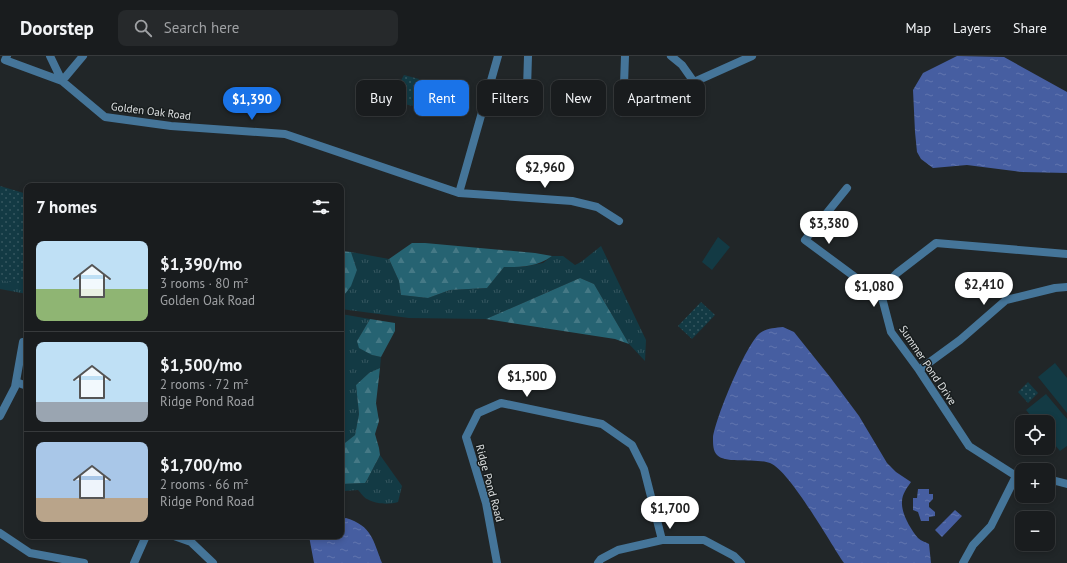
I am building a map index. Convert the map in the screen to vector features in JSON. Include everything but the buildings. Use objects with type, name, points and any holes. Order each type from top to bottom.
[{"type":"street","points":[[7,56],[5,60],[62,81],[83,56]]},
{"type":"street","name":"Golden Oak Road","points":[[50,56],[62,81],[105,117],[171,126],[285,134],[459,193],[572,201],[598,207],[619,222]]},
{"type":"street","points":[[491,80],[498,56]]},
{"type":"street","points":[[527,80],[528,56]]},
{"type":"street","points":[[624,80],[625,56]]},
{"type":"street","points":[[671,56],[682,65],[693,80]]},
{"type":"street","points":[[698,80],[752,56]]},
{"type":"street","points":[[459,193],[481,116]]},
{"type":"street","points":[[847,188],[805,240],[855,277],[880,290],[897,273],[936,242],[1067,254]]},
{"type":"street","points":[[919,370],[960,340],[1006,300],[1055,288],[1067,287]]},
{"type":"street","name":"Summer Pond Drive","points":[[880,290],[891,332],[919,370],[969,446],[1015,475]]},
{"type":"street","points":[[0,416],[16,382],[24,347]]},
{"type":"street","points":[[16,382],[24,385]]},
{"type":"street","name":"Ridge Pond Road","points":[[497,563],[486,503],[466,437],[478,413],[501,403],[602,424],[632,445],[644,470],[662,540]]},
{"type":"street","points":[[1055,481],[1067,484]]},
{"type":"street","points":[[963,563],[973,545],[991,526],[1015,484]]},
{"type":"street","points":[[0,533],[30,553],[84,563]]},
{"type":"street","points":[[134,563],[145,539]]},
{"type":"street","points":[[182,539],[191,542],[212,563]]},
{"type":"street","points":[[598,563],[601,559],[618,550],[662,540],[704,540],[734,556],[741,563]]},
{"type":"green space","points":[[404,75],[419,79],[414,80],[414,94],[412,100],[414,100],[414,106],[406,104],[406,80],[401,80]]},
{"type":"green space","points":[[0,186],[24,193],[24,284],[0,280]]},
{"type":"green space","points":[[718,237],[730,247],[712,270],[702,262]]},
{"type":"green space","points":[[412,243],[535,253],[552,256],[535,264],[504,267],[487,288],[450,290],[428,298],[401,295],[399,281],[389,259]]},
{"type":"green space","points":[[0,245],[24,249],[24,293],[0,289]]},
{"type":"green space","points":[[601,246],[646,340],[645,361],[629,344],[594,284],[580,278],[486,319],[409,318],[344,309],[344,294],[357,270],[351,252],[389,259],[399,281],[401,295],[428,298],[450,290],[487,288],[504,267],[523,267],[543,263],[552,256],[563,256],[575,265]]},
{"type":"green space","points":[[344,251],[351,252],[357,270],[351,286],[345,294]]},
{"type":"green space","points":[[580,278],[594,284],[629,344],[615,339],[486,319]]},
{"type":"green space","points":[[701,302],[715,315],[692,339],[678,326]]},
{"type":"green space","points":[[344,315],[370,319],[357,341],[372,355],[381,357],[380,368],[369,373],[356,385],[359,414],[355,435],[344,444]]},
{"type":"green space","points":[[370,319],[395,323],[395,331],[381,357],[372,355],[359,348],[357,341]]},
{"type":"green space","points":[[1055,363],[1067,378],[1067,413],[1038,377]]},
{"type":"green space","points":[[380,368],[376,403],[379,421],[375,434],[380,455],[365,483],[344,484],[344,444],[355,435],[359,414],[356,385],[369,373]]},
{"type":"green space","points":[[1028,382],[1038,393],[1028,403],[1018,392]]},
{"type":"green space","points":[[1046,394],[1067,419],[1067,446],[1060,451],[1055,445],[1055,415],[1030,415],[1026,410]]},
{"type":"green space","points":[[380,455],[402,486],[398,502],[386,504],[378,503],[364,497],[358,490],[344,491],[344,484],[365,483]]},
{"type":"water","points":[[957,56],[1004,57],[1067,92],[1067,173],[1022,172],[967,165],[933,168],[921,159],[917,152],[913,90],[923,73]]},
{"type":"water","points":[[783,327],[794,332],[830,377],[859,416],[887,463],[896,472],[911,482],[903,496],[903,511],[915,535],[919,539],[929,544],[931,563],[844,563],[799,493],[778,469],[770,463],[727,459],[721,458],[717,455],[713,443],[715,428],[732,382],[747,351],[754,340],[763,331]]},
{"type":"water","points":[[918,489],[929,489],[929,494],[933,494],[933,499],[929,503],[929,507],[935,512],[935,516],[929,517],[929,521],[921,521],[918,512],[913,510],[913,498],[917,498]]},
{"type":"water","points":[[955,510],[962,516],[942,537],[935,530]]},
{"type":"water","points":[[344,518],[355,521],[366,530],[374,541],[382,563],[314,563],[310,539],[344,539]]}]
